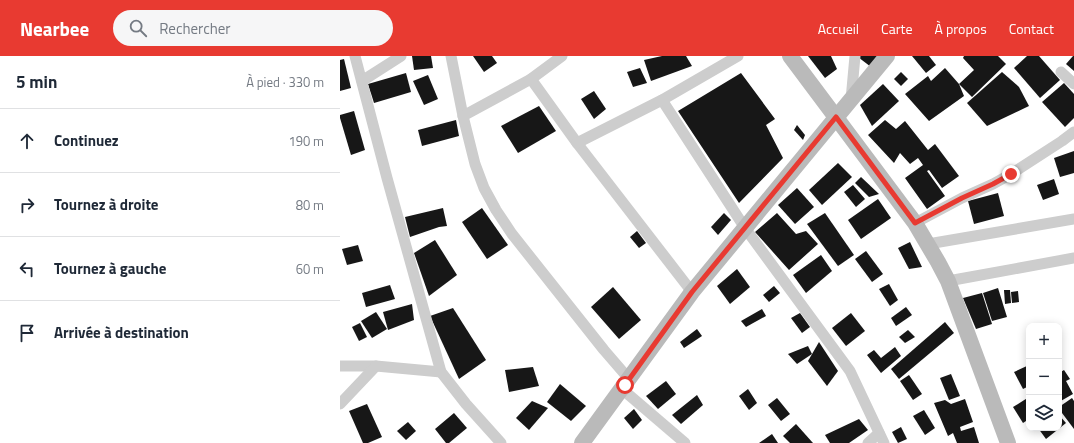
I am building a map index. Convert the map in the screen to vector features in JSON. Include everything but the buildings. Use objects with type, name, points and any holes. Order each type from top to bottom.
[{"type":"street","points":[[355,56],[441,372],[466,404],[501,443]]},
{"type":"street","points":[[362,81],[401,56]]},
{"type":"street","points":[[451,56],[475,164],[484,188],[496,210],[512,234],[604,350],[626,384],[685,443]]},
{"type":"street","points":[[464,116],[531,79],[562,56]]},
{"type":"street","points":[[577,143],[662,100],[738,56]]},
{"type":"street","points":[[790,56],[915,223],[928,244],[948,281],[1008,443]]},
{"type":"street","points":[[851,100],[855,56]]},
{"type":"street","points":[[582,443],[692,292],[888,56]]},
{"type":"street","points":[[1062,72],[1074,84]]},
{"type":"street","points":[[531,79],[577,143],[692,292]]},
{"type":"street","points":[[662,100],[745,228],[850,371],[882,438],[868,443]]},
{"type":"street","points":[[915,223],[1011,174],[1074,132]]},
{"type":"street","points":[[928,244],[1074,219]]},
{"type":"street","points":[[948,281],[1074,258]]},
{"type":"street","points":[[340,366],[376,366],[441,372]]},
{"type":"street","points":[[340,404],[376,366]]},
{"type":"route","points":[[625,385],[692,292],[836,117],[915,223],[1011,174]]}]
